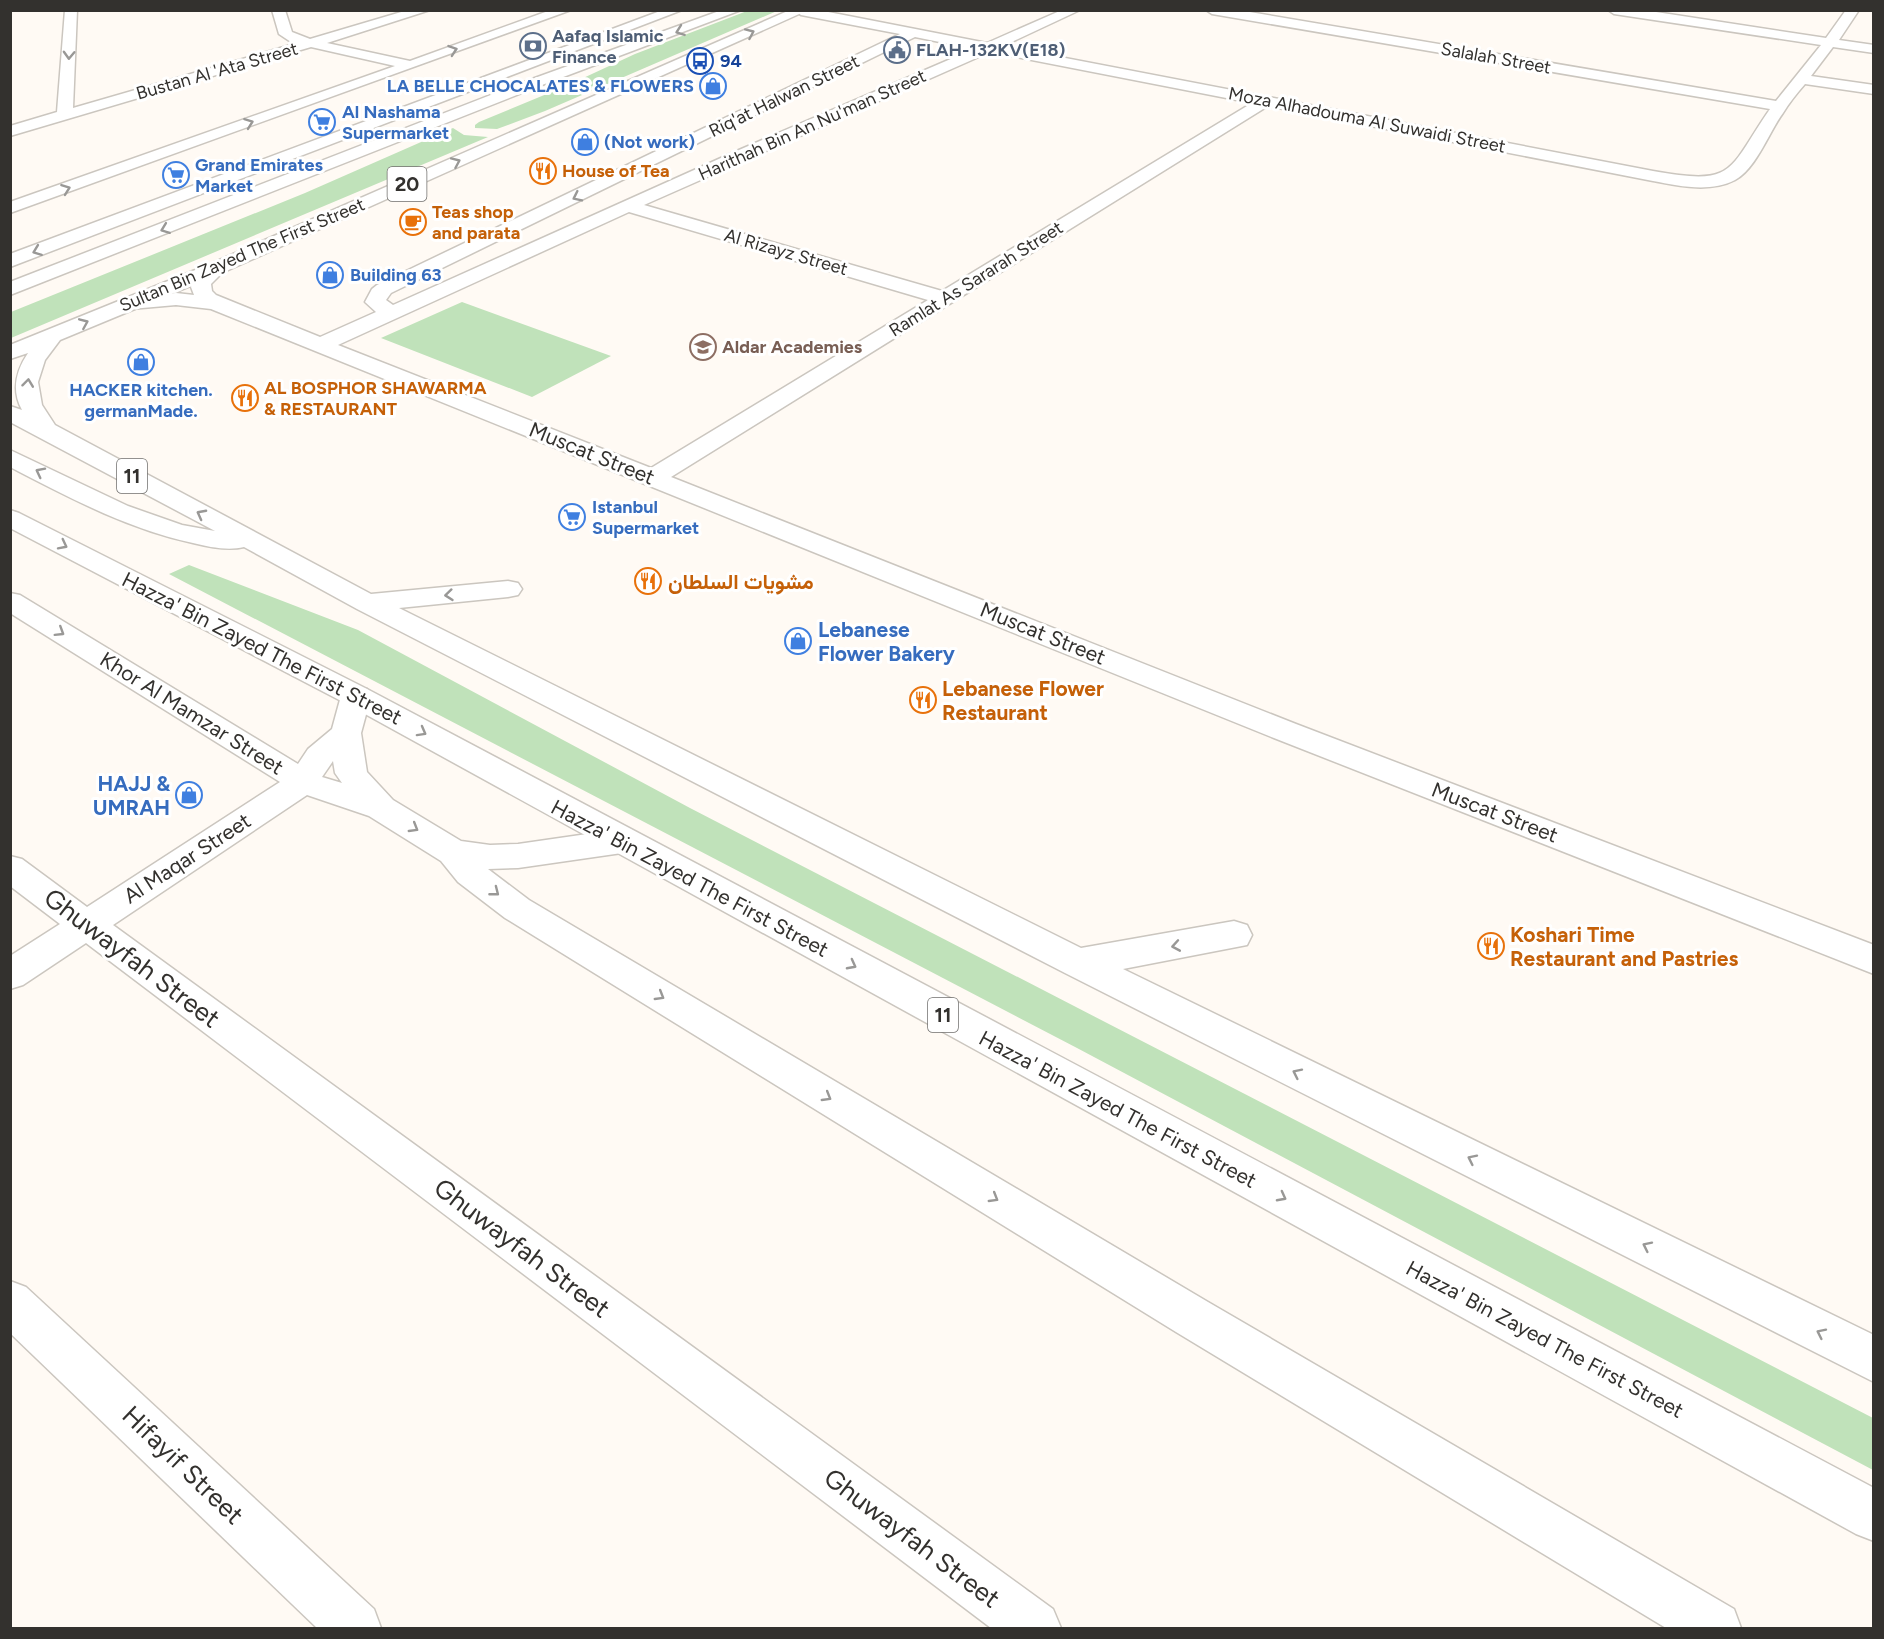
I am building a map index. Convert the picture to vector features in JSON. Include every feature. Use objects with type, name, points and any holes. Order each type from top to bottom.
[{"type":"street","points":[[64,115],[67,99],[70,10]]},
{"type":"street","points":[[278,10],[286,34],[310,44],[441,72]]},
{"type":"street","name":"Bustan Al 'Ata Street","points":[[10,131],[424,10]]},
{"type":"street","points":[[10,208],[565,10]]},
{"type":"street","points":[[10,261],[676,10]]},
{"type":"street","name":"20","points":[[12,292],[287,194],[307,184],[332,164],[537,82],[735,10]]},
{"type":"street","name":"Harithah Bin An Nu'man Street","points":[[320,345],[738,156],[1074,10]]},
{"type":"street","name":"Salalah Street","points":[[1212,10],[1780,106]]},
{"type":"street","points":[[1277,21],[1298,10]]},
{"type":"street","points":[[1614,10],[1874,49]]},
{"type":"street","name":"Moza Alhadouma Al Suwaidi Street","points":[[802,11],[1642,174],[1690,181],[1707,181],[1731,175],[1853,10]]},
{"type":"street","name":"Sultan Bin Zayed The First Street","points":[[10,353],[217,268],[802,11]]},
{"type":"street","name":"Riq'at Halwan Street","points":[[392,313],[375,302],[379,293],[384,289],[914,33]]},
{"type":"street","points":[[462,129],[467,122],[547,86],[559,75]]},
{"type":"street","points":[[462,76],[486,81],[537,82]]},
{"type":"street","points":[[1803,79],[1874,90]]},
{"type":"street","points":[[486,81],[502,96]]},
{"type":"street","points":[[67,99],[104,104]]},
{"type":"street","name":"Ramlat As Sararah Street","points":[[654,477],[1267,100]]},
{"type":"street","points":[[488,133],[541,125]]},
{"type":"street","name":"Riq'at Halwan Street","points":[[687,144],[738,156]]},
{"type":"street","name":"Al Rizayz Street","points":[[628,206],[944,298]]},
{"type":"street","points":[[10,216],[72,237]]},
{"type":"street","points":[[215,303],[205,297],[200,290],[201,283],[217,268]]},
{"type":"street","name":"Muscat Street","points":[[131,303],[177,299],[215,303],[1274,726],[1874,960]]},
{"type":"street","points":[[47,430],[32,413],[26,393],[28,374],[33,361],[52,336]]},
{"type":"street","name":"11","points":[[10,413],[47,430],[367,603],[1078,963],[1874,1359]]},
{"type":"street","points":[[10,457],[111,508],[156,525],[196,536],[253,541]]},
{"type":"street","name":"Hazza' Bin Zayed The First Street","points":[[10,518],[356,696],[1874,1516]]},
{"type":"street","points":[[367,603],[508,589]]},
{"type":"street","name":"Khor Al Mamzar Street","points":[[10,601],[303,782],[381,808]]},
{"type":"street","points":[[356,696],[346,733],[347,759],[351,772],[360,786],[381,808],[453,852],[470,873],[527,915],[1171,1305],[1715,1629]]},
{"type":"street","points":[[303,782],[319,756],[346,733]]},
{"type":"street","name":"Al Maqar Street","points":[[10,975],[303,782]]},
{"type":"street","points":[[453,852],[490,857],[518,856],[622,841]]},
{"type":"street","name":"Ghuwayfah Street","points":[[10,868],[1034,1629]]},
{"type":"street","points":[[1078,963],[1234,935]]},
{"type":"street","name":"Hifayif Street","points":[[10,1302],[355,1629]]},
{"type":"green space","points":[[747,11],[777,11],[545,111],[497,129],[475,128],[479,122],[635,54]]},
{"type":"green space","points":[[453,128],[464,135],[488,137],[11,338],[11,312],[305,193]]},
{"type":"green space","points":[[462,302],[611,356],[532,397],[381,338]]},
{"type":"green space","points":[[189,565],[358,630],[690,808],[1873,1418],[1873,1470],[1077,1048],[169,574]]},
{"type":"place","name":"Aafaq Islamic Finance","points":[[533,46]]},
{"type":"place","name":"FLAH-132KV(E18)","points":[[897,50]]},
{"type":"place","name":"94","points":[[700,61]]},
{"type":"place","name":"LA BELLE CHOCALATES & FLOWERS","points":[[713,86]]},
{"type":"place","name":"Al Nashama Supermarket","points":[[322,122]]},
{"type":"place","name":"(Not work)","points":[[585,142]]},
{"type":"place","name":"House of Tea","points":[[543,171]]},
{"type":"place","name":"Grand Emirates Market","points":[[176,175]]},
{"type":"place","name":"Teas shop and parata","points":[[413,222]]},
{"type":"place","name":"Building 63","points":[[330,275]]},
{"type":"place","name":"Aldar Academies","points":[[703,347]]},
{"type":"place","name":"HACKER kitchen. germanMade.","points":[[141,362]]},
{"type":"place","name":"AL BOSPHOR SHAWARMA & RESTAURANT","points":[[245,398]]},
{"type":"place","name":"Istanbul Supermarket","points":[[572,517]]},
{"type":"place","name":"مشويات السلطان","points":[[648,581]]},
{"type":"place","name":"Lebanese Flower Bakery","points":[[798,641]]},
{"type":"place","name":"Lebanese Flower Restaurant","points":[[923,700]]},
{"type":"place","name":"HAJJ & UMRAH","points":[[189,795]]},
{"type":"place","name":"Koshari Time Restaurant and Pastries","points":[[1491,946]]}]
